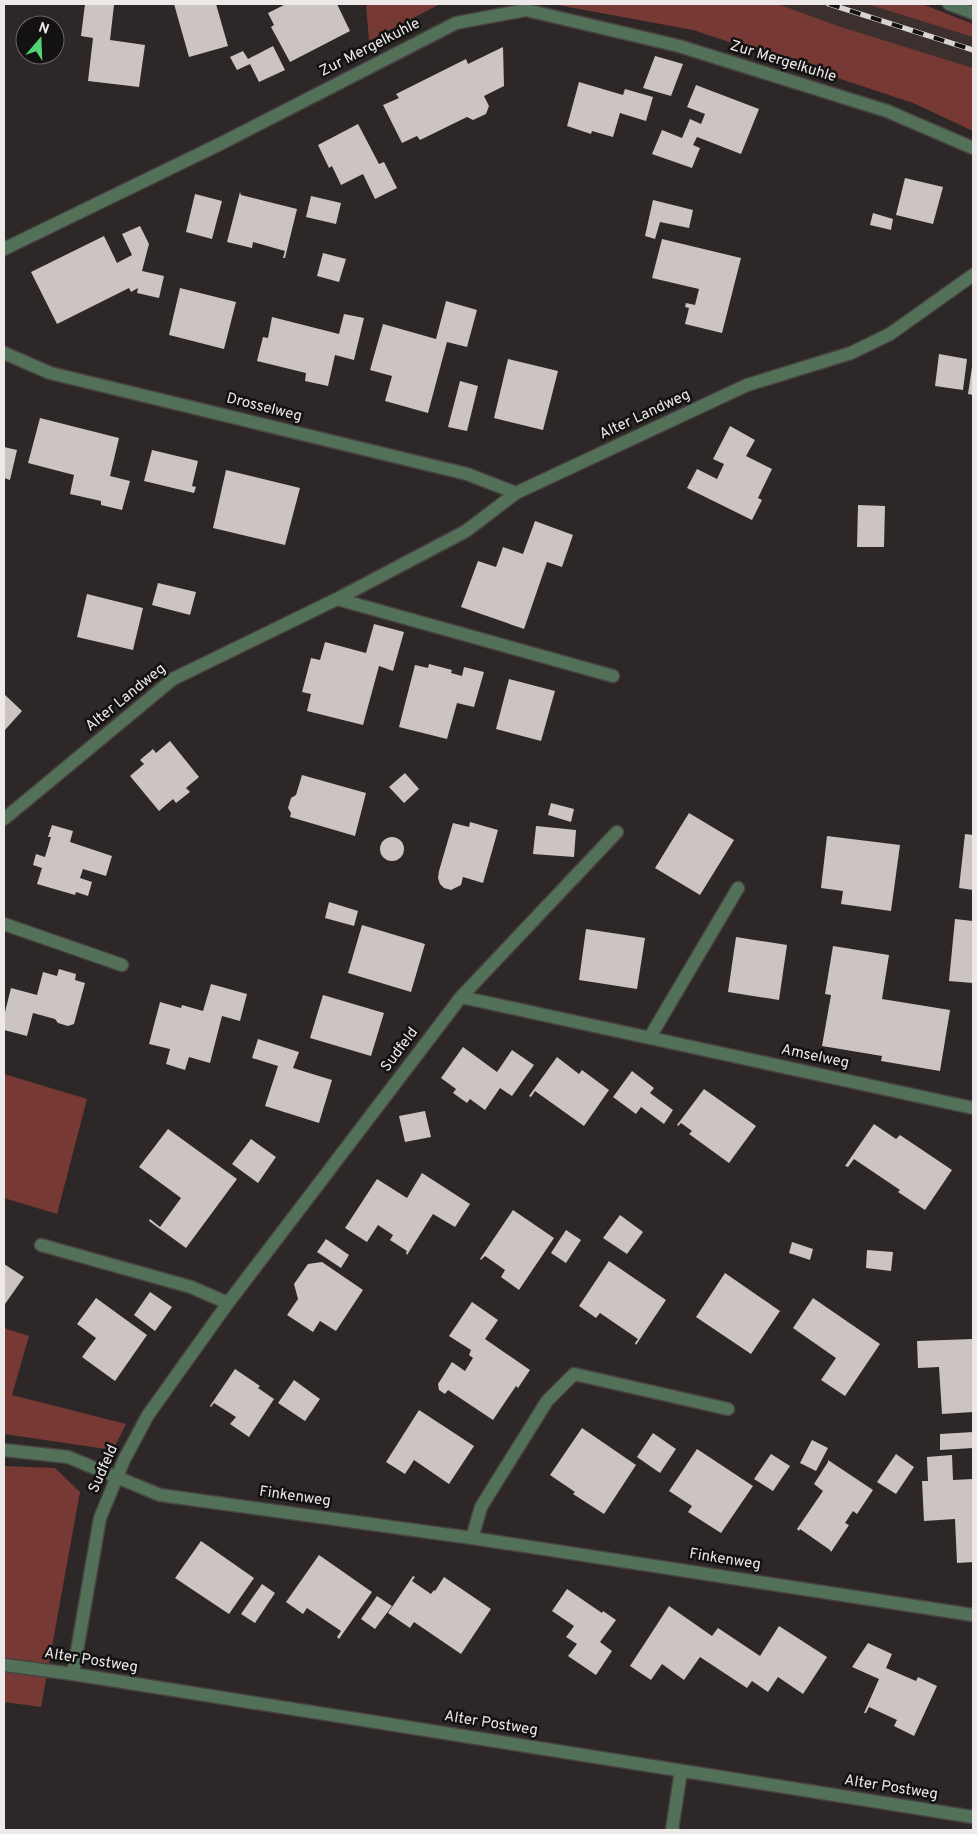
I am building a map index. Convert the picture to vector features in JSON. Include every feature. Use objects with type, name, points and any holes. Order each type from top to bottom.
[{"type":"street","points":[[949,4],[973,13]]},
{"type":"street","name":"Zur Mergelkuhle","points":[[4,249],[222,143],[456,22],[526,10],[688,49],[887,111],[973,148]]},
{"type":"street","name":"Alter Landweg","points":[[4,819],[172,679],[337,599],[466,531],[516,493],[747,385],[851,353],[890,334],[973,275]]},
{"type":"street","name":"Drosselweg","points":[[4,353],[50,373],[467,474],[516,493]]},
{"type":"street","points":[[337,599],[613,676]]},
{"type":"street","name":"Sudfeld","points":[[73,1674],[100,1518],[117,1477],[148,1415],[228,1303],[461,997],[617,832]]},
{"type":"street","points":[[650,1038],[738,888]]},
{"type":"street","points":[[4,924],[122,965]]},
{"type":"street","name":"Amselweg","points":[[461,997],[973,1108]]},
{"type":"street","points":[[41,1245],[191,1287],[228,1303]]},
{"type":"street","points":[[472,1538],[481,1507],[547,1402],[574,1374],[728,1409]]},
{"type":"street","name":"Finkenweg","points":[[4,1450],[68,1456],[160,1495],[472,1538],[973,1615]]},
{"type":"street","name":"Alter Postweg","points":[[4,1665],[73,1674],[973,1817]]},
{"type":"street","points":[[672,1830],[681,1770]]},
{"type":"shaded area","points":[[366,4],[440,4],[369,41]]},
{"type":"shaded area","points":[[552,4],[778,4],[838,26],[973,68],[973,131],[913,103],[693,30]]},
{"type":"shaded area","points":[[778,4],[867,4],[973,37],[973,68],[838,26]]},
{"type":"shaded area","points":[[867,4],[922,4],[973,24],[973,37]]},
{"type":"shaded area","points":[[4,1074],[87,1099],[57,1214],[4,1198]]},
{"type":"shaded area","points":[[4,1328],[29,1336],[12,1395],[126,1424],[113,1450],[4,1434]]},
{"type":"shaded area","points":[[4,1466],[55,1468],[80,1492],[41,1707],[4,1702]]},
{"type":"building","points":[[85,4],[114,5],[110,40],[145,45],[139,87],[88,81],[93,38],[81,36]]},
{"type":"building","points":[[174,4],[216,4],[228,46],[189,57]]},
{"type":"building","points":[[286,4],[337,4],[350,31],[290,62],[271,27],[274,25],[268,13]]},
{"type":"building","points":[[273,46],[285,70],[259,82],[250,64],[237,70],[230,57],[243,51],[248,59]]},
{"type":"building","points":[[503,47],[504,86],[484,96],[489,106],[486,114],[473,120],[467,117],[420,140],[417,136],[402,143],[383,105],[399,98],[396,94],[466,59],[468,64]]},
{"type":"building","points":[[655,56],[683,64],[671,96],[643,88]]},
{"type":"building","points":[[579,82],[623,95],[625,89],[653,97],[646,121],[620,113],[613,137],[592,131],[591,134],[567,126]]},
{"type":"building","points":[[696,85],[759,109],[741,154],[697,137],[693,145],[700,148],[692,168],[652,154],[662,130],[682,138],[690,119],[701,124],[705,114],[687,107]]},
{"type":"building","points":[[358,124],[379,164],[384,162],[397,188],[375,199],[363,174],[341,185],[332,166],[329,168],[318,145]]},
{"type":"building","points":[[905,178],[943,187],[933,224],[896,215]]},
{"type":"building","points":[[240,192],[241,195],[297,209],[285,258],[283,258],[285,251],[253,242],[252,248],[227,242]]},
{"type":"building","points":[[195,194],[222,201],[212,239],[186,232]]},
{"type":"building","points":[[311,196],[341,203],[336,224],[306,217]]},
{"type":"building","points":[[653,200],[693,210],[689,228],[660,222],[655,239],[645,236]]},
{"type":"building","points":[[873,213],[893,219],[891,230],[870,225]]},
{"type":"building","points":[[140,226],[149,244],[142,271],[164,276],[159,298],[137,293],[138,288],[131,292],[129,288],[57,324],[31,272],[104,236],[117,263],[132,255],[122,234]]},
{"type":"building","points":[[662,239],[741,258],[722,333],[685,324],[689,308],[685,307],[686,303],[695,305],[699,289],[652,278]]},
{"type":"building","points":[[323,253],[346,259],[339,282],[317,276]]},
{"type":"building","points":[[180,288],[236,302],[224,349],[169,335]]},
{"type":"building","points":[[446,301],[477,310],[467,347],[447,342],[428,413],[385,401],[392,376],[370,370],[383,324],[436,339]]},
{"type":"building","points":[[344,314],[364,318],[354,360],[335,355],[328,386],[305,381],[306,373],[257,361],[263,337],[268,338],[272,317],[339,334]]},
{"type":"building","points":[[939,354],[967,359],[963,390],[935,386]]},
{"type":"building","points":[[508,359],[558,371],[543,430],[494,418]]},
{"type":"building","points":[[973,367],[973,395],[968,394]]},
{"type":"building","points":[[460,381],[478,386],[467,431],[448,427]]},
{"type":"building","points":[[40,418],[119,438],[110,476],[130,481],[122,510],[101,505],[101,501],[70,494],[74,475],[28,463]]},
{"type":"building","points":[[730,426],[755,440],[746,456],[772,469],[758,498],[762,500],[752,520],[687,488],[697,469],[717,479],[724,464],[713,459]]},
{"type":"building","points":[[4,447],[17,450],[10,480],[4,478]]},
{"type":"building","points":[[152,450],[198,461],[192,486],[196,487],[194,493],[144,481]]},
{"type":"building","points":[[226,470],[300,488],[285,545],[213,528]]},
{"type":"building","points":[[858,505],[885,506],[884,547],[857,547]]},
{"type":"building","points":[[535,521],[573,535],[562,567],[547,562],[524,629],[461,607],[478,561],[496,567],[503,547],[523,554]]},
{"type":"building","points":[[158,583],[196,592],[190,615],[152,605]]},
{"type":"building","points":[[87,594],[143,608],[133,650],[77,637]]},
{"type":"building","points":[[374,624],[404,632],[393,671],[379,666],[363,725],[307,711],[311,694],[302,692],[311,658],[320,660],[325,642],[366,653]]},
{"type":"building","points":[[429,664],[452,670],[451,673],[462,676],[464,667],[484,672],[474,707],[457,703],[447,739],[399,727],[415,665],[428,668]]},
{"type":"building","points":[[509,679],[555,691],[541,741],[496,729]]},
{"type":"building","points":[[4,694],[22,711],[4,731]]},
{"type":"building","points":[[170,741],[199,777],[186,788],[190,792],[176,803],[173,799],[159,811],[130,776],[144,764],[140,760],[153,749],[156,753]]},
{"type":"building","points":[[405,773],[419,789],[404,803],[389,787]]},
{"type":"building","points":[[302,775],[366,793],[355,836],[290,817],[291,813],[288,808],[291,798],[296,795]]},
{"type":"building","points":[[551,803],[574,809],[571,822],[548,815]]},
{"type":"building","points":[[689,813],[734,840],[700,895],[655,868]]},
{"type":"building","points":[[470,822],[498,830],[483,883],[463,877],[461,885],[451,890],[444,888],[438,878],[453,823],[469,827]]},
{"type":"building","points":[[52,825],[73,831],[70,842],[112,856],[106,876],[83,869],[80,878],[92,882],[88,896],[76,892],[75,895],[37,884],[42,868],[33,865],[36,854],[45,857],[51,837],[48,837]]},
{"type":"building","points":[[536,826],[576,830],[574,857],[533,854]]},
{"type":"building","points":[[965,834],[973,835],[973,890],[959,888]]},
{"type":"building","points":[[827,836],[900,845],[891,911],[841,904],[843,891],[821,888]]},
{"type":"building","points":[[392,837],[400,841],[404,849],[400,857],[392,861],[384,857],[380,849],[384,841]]},
{"type":"building","points":[[329,902],[358,911],[354,926],[325,918]]},
{"type":"building","points":[[955,919],[973,921],[973,983],[949,981]]},
{"type":"building","points":[[362,925],[425,944],[411,992],[348,973]]},
{"type":"building","points":[[586,929],[645,938],[637,989],[579,980]]},
{"type":"building","points":[[736,937],[787,945],[779,1000],[728,992]]},
{"type":"building","points":[[833,946],[889,955],[882,999],[950,1010],[940,1071],[881,1061],[882,1056],[822,1046],[831,995],[825,994]]},
{"type":"building","points":[[59,969],[76,974],[75,980],[85,983],[74,1024],[68,1026],[58,1023],[55,1019],[33,1013],[27,1036],[4,1030],[4,1016],[11,988],[37,995],[43,972],[57,976]]},
{"type":"building","points":[[211,984],[247,994],[240,1021],[222,1016],[210,1063],[189,1057],[185,1070],[166,1064],[170,1049],[149,1044],[160,1002],[181,1008],[182,1005],[203,1011]]},
{"type":"building","points":[[323,995],[384,1013],[371,1056],[310,1038]]},
{"type":"building","points":[[258,1039],[299,1052],[293,1068],[332,1080],[319,1123],[265,1106],[278,1066],[252,1058]]},
{"type":"building","points":[[463,1047],[497,1072],[512,1050],[534,1065],[512,1096],[500,1088],[485,1110],[470,1099],[467,1103],[453,1093],[456,1089],[441,1078]]},
{"type":"building","points":[[557,1057],[579,1074],[582,1070],[609,1090],[584,1126],[535,1091],[531,1097],[529,1096]]},
{"type":"building","points":[[632,1071],[654,1088],[650,1093],[673,1110],[664,1124],[641,1107],[636,1114],[613,1097]]},
{"type":"building","points":[[704,1089],[756,1126],[729,1163],[689,1134],[692,1131],[681,1123],[677,1125]]},
{"type":"building","points":[[425,1111],[431,1137],[405,1142],[399,1116]]},
{"type":"building","points":[[874,1124],[896,1139],[900,1135],[952,1170],[925,1210],[898,1192],[900,1190],[854,1159],[848,1167],[845,1166]]},
{"type":"building","points":[[168,1129],[237,1179],[186,1248],[149,1221],[150,1219],[160,1227],[181,1198],[139,1167]]},
{"type":"building","points":[[251,1139],[276,1157],[258,1183],[232,1164]]},
{"type":"building","points":[[422,1173],[470,1204],[455,1227],[433,1214],[407,1255],[407,1251],[390,1240],[393,1235],[378,1225],[367,1242],[345,1228],[377,1179],[407,1198]]},
{"type":"building","points":[[513,1210],[554,1238],[519,1290],[501,1277],[505,1270],[485,1256],[480,1259]]},
{"type":"building","points":[[620,1215],[643,1232],[627,1254],[603,1238]]},
{"type":"building","points":[[566,1230],[581,1240],[566,1263],[551,1253]]},
{"type":"building","points":[[326,1239],[349,1255],[341,1268],[317,1252]]},
{"type":"building","points":[[792,1242],[813,1249],[810,1260],[789,1253]]},
{"type":"building","points":[[867,1250],[893,1252],[891,1271],[866,1268]]},
{"type":"building","points":[[609,1261],[666,1300],[636,1345],[635,1343],[638,1339],[600,1313],[596,1318],[579,1306]]},
{"type":"building","points":[[322,1262],[363,1290],[336,1331],[320,1321],[313,1332],[287,1315],[298,1299],[294,1284],[308,1264]]},
{"type":"building","points":[[4,1264],[24,1277],[5,1304],[4,1303]]},
{"type":"building","points":[[725,1273],[780,1311],[751,1354],[696,1317]]},
{"type":"building","points":[[150,1292],[172,1307],[155,1331],[134,1315]]},
{"type":"building","points":[[96,1298],[147,1335],[115,1381],[82,1357],[96,1338],[77,1324]]},
{"type":"building","points":[[813,1298],[880,1344],[845,1396],[821,1380],[836,1358],[793,1328]]},
{"type":"building","points":[[472,1302],[498,1320],[485,1339],[530,1370],[518,1388],[516,1386],[493,1420],[448,1390],[445,1394],[439,1390],[438,1384],[452,1362],[465,1371],[473,1358],[469,1355],[471,1350],[449,1336]]},
{"type":"building","points":[[973,1339],[973,1412],[942,1414],[939,1367],[918,1368],[917,1341]]},
{"type":"building","points":[[235,1369],[260,1386],[258,1388],[274,1399],[249,1437],[230,1424],[236,1417],[214,1403],[210,1406]]},
{"type":"building","points":[[294,1380],[320,1399],[305,1421],[278,1403]]},
{"type":"building","points":[[419,1410],[474,1446],[449,1484],[414,1460],[405,1474],[386,1462]]},
{"type":"building","points":[[582,1428],[636,1465],[604,1514],[573,1494],[575,1492],[550,1475]]},
{"type":"building","points":[[973,1432],[973,1448],[940,1450],[940,1434]]},
{"type":"building","points":[[653,1433],[676,1449],[660,1473],[637,1457]]},
{"type":"building","points":[[812,1440],[828,1448],[816,1471],[800,1463]]},
{"type":"building","points":[[697,1449],[753,1486],[721,1533],[688,1512],[692,1506],[669,1491]]},
{"type":"building","points":[[771,1454],[790,1466],[773,1491],[754,1479]]},
{"type":"building","points":[[896,1454],[914,1467],[896,1494],[877,1482]]},
{"type":"building","points":[[952,1455],[953,1480],[973,1479],[973,1562],[957,1563],[955,1519],[924,1521],[922,1481],[928,1481],[927,1457]]},
{"type":"building","points":[[828,1460],[873,1490],[857,1514],[853,1511],[845,1523],[849,1525],[831,1552],[800,1529],[799,1531],[797,1529],[823,1491],[814,1484]]},
{"type":"building","points":[[201,1541],[254,1578],[229,1614],[175,1578]]},
{"type":"building","points":[[319,1555],[372,1592],[339,1639],[337,1637],[341,1631],[307,1608],[303,1614],[286,1602]]},
{"type":"building","points":[[413,1576],[415,1577],[412,1581],[431,1594],[444,1577],[491,1609],[461,1654],[414,1622],[410,1628],[388,1613]]},
{"type":"building","points":[[262,1584],[275,1593],[255,1623],[241,1614]]},
{"type":"building","points":[[567,1589],[602,1613],[603,1611],[616,1620],[600,1642],[612,1651],[596,1675],[568,1656],[577,1644],[566,1637],[574,1626],[552,1611]]},
{"type":"building","points":[[377,1596],[392,1606],[375,1629],[361,1619]]},
{"type":"building","points":[[669,1606],[712,1636],[718,1628],[760,1656],[779,1626],[827,1657],[803,1694],[778,1677],[768,1692],[752,1681],[747,1688],[700,1657],[684,1680],[662,1664],[651,1680],[630,1666]]},
{"type":"building","points":[[868,1643],[892,1654],[886,1668],[916,1681],[918,1677],[937,1686],[914,1736],[894,1726],[897,1720],[869,1707],[866,1713],[864,1713],[879,1679],[852,1667]]},
{"type":"railway","points":[[829,4],[973,50]]}]
